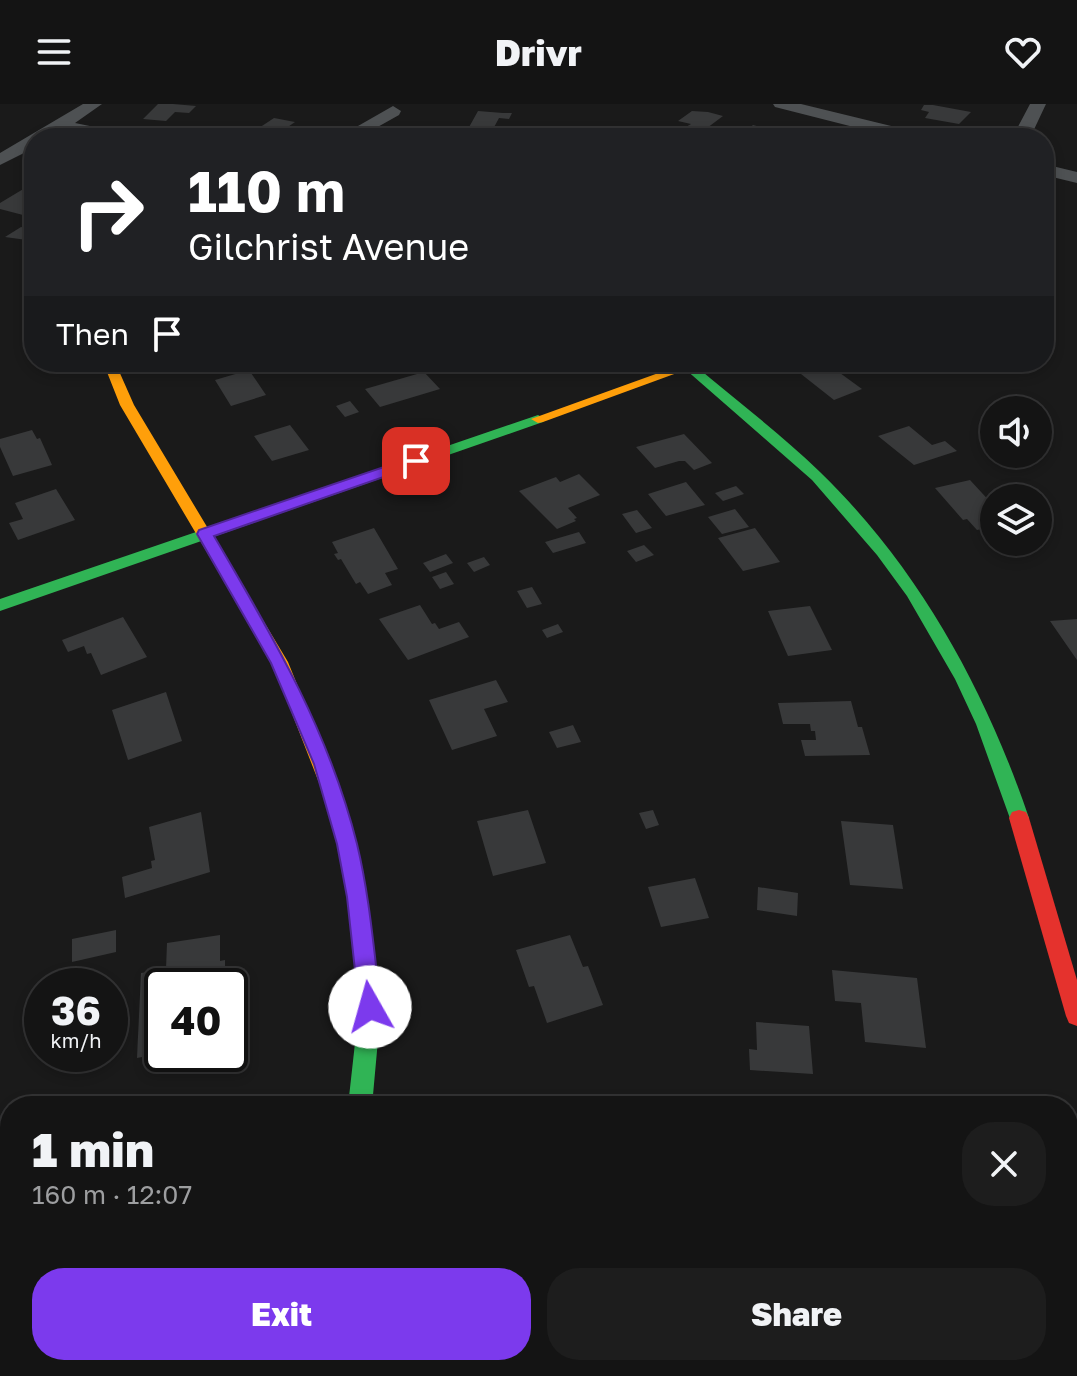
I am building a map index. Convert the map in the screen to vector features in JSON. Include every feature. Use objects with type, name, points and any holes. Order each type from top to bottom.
[{"type":"street","points":[[57,128],[94,104]]},
{"type":"street","points":[[781,104],[878,128]]},
{"type":"street","points":[[1026,128],[1038,104]]},
{"type":"street","points":[[363,128],[393,111]]},
{"type":"street","points":[[62,125],[76,128]]},
{"type":"street","points":[[0,160],[24,147]]},
{"type":"street","points":[[1054,172],[1077,178]]},
{"type":"street","points":[[113,372],[127,405],[280,662],[307,722],[347,844],[357,897],[370,1007],[361,1096]]},
{"type":"street","points":[[0,605],[668,372]]},
{"type":"street","points":[[700,372],[817,477],[899,572],[944,642],[980,712],[1011,792],[1077,1016]]},
{"type":"building","points":[[158,104],[196,106],[189,113],[175,112],[166,121],[143,119]]},
{"type":"building","points":[[924,105],[971,112],[959,124],[925,118],[929,112],[921,110]]},
{"type":"building","points":[[478,111],[512,113],[509,119],[499,118],[494,128],[469,128]]},
{"type":"building","points":[[692,111],[723,116],[707,128],[689,128],[686,127],[691,124],[678,121]]},
{"type":"building","points":[[274,118],[295,122],[286,128],[259,128]]},
{"type":"building","points":[[24,189],[23,215],[0,209],[0,203]]},
{"type":"building","points":[[21,227],[24,228],[24,240],[5,237]]},
{"type":"building","points":[[250,372],[266,395],[231,406],[215,380]]},
{"type":"building","points":[[424,372],[440,389],[380,407],[365,389]]},
{"type":"building","points":[[839,372],[862,389],[834,400],[801,374]]},
{"type":"building","points":[[350,401],[359,412],[345,417],[336,406]]},
{"type":"building","points":[[290,425],[309,450],[272,461],[254,436]]},
{"type":"building","points":[[909,426],[932,445],[945,441],[957,451],[914,465],[878,436]]},
{"type":"building","points":[[32,430],[37,439],[40,438],[52,465],[13,476],[0,447],[0,439]]},
{"type":"building","points":[[684,434],[712,463],[694,470],[685,461],[655,468],[636,447]]},
{"type":"building","points":[[579,474],[600,495],[568,508],[577,518],[574,519],[576,521],[557,529],[519,491],[556,477],[560,482]]},
{"type":"building","points":[[970,480],[980,491],[980,529],[977,530],[967,519],[963,520],[935,488]]},
{"type":"building","points":[[686,482],[705,505],[666,516],[648,494]]},
{"type":"building","points":[[736,486],[744,494],[723,501],[715,493]]},
{"type":"building","points":[[56,489],[75,520],[18,540],[9,523],[23,519],[15,503]]},
{"type":"building","points":[[735,509],[749,527],[722,534],[708,517]]},
{"type":"building","points":[[637,510],[652,528],[636,533],[622,514]]},
{"type":"building","points":[[374,528],[398,569],[385,573],[392,585],[368,594],[360,582],[356,584],[341,559],[338,560],[332,542]]},
{"type":"building","points":[[755,528],[780,562],[743,571],[718,538]]},
{"type":"building","points":[[579,532],[586,543],[553,553],[545,542]]},
{"type":"building","points":[[644,545],[654,555],[636,562],[627,551]]},
{"type":"building","points":[[446,554],[453,563],[430,572],[423,563]]},
{"type":"building","points":[[484,557],[490,565],[474,572],[467,563]]},
{"type":"building","points":[[446,572],[454,584],[440,589],[432,577]]},
{"type":"building","points":[[532,587],[542,604],[527,608],[517,591]]},
{"type":"building","points":[[420,605],[439,629],[459,622],[469,637],[408,660],[379,619]]},
{"type":"building","points":[[810,606],[832,650],[788,656],[768,611]]},
{"type":"building","points":[[123,617],[147,657],[101,675],[91,653],[87,654],[84,646],[68,652],[62,640]]},
{"type":"building","points":[[1077,619],[1077,660],[1050,621]]},
{"type":"building","points":[[558,624],[563,632],[547,638],[542,630]]},
{"type":"building","points":[[496,680],[508,702],[484,709],[497,736],[452,750],[429,700]]},
{"type":"building","points":[[166,692],[182,741],[128,760],[112,710]]},
{"type":"building","points":[[851,701],[870,755],[805,756],[801,740],[816,740],[815,731],[811,731],[810,724],[783,724],[778,703]]},
{"type":"building","points":[[573,725],[581,742],[557,748],[549,732]]},
{"type":"building","points":[[528,810],[546,863],[493,876],[477,821]]},
{"type":"building","points":[[653,810],[659,825],[646,829],[639,813]]},
{"type":"building","points":[[201,812],[210,872],[125,898],[122,877],[152,868],[151,861],[155,860],[149,827]]},
{"type":"building","points":[[841,821],[893,825],[903,889],[850,885]]},
{"type":"building","points":[[695,878],[709,918],[661,927],[648,887]]},
{"type":"building","points":[[758,887],[798,893],[797,916],[757,910]]},
{"type":"building","points":[[116,930],[116,952],[72,962],[72,939]]},
{"type":"building","points":[[220,935],[220,961],[225,960],[225,968],[166,968],[167,943]]},
{"type":"building","points":[[570,935],[583,967],[588,966],[603,1005],[547,1023],[534,986],[529,987],[516,950]]},
{"type":"building","points":[[832,970],[917,978],[926,1048],[865,1042],[861,1003],[835,1001]]},
{"type":"building","points":[[141,973],[144,973],[144,1057],[137,1058]]},
{"type":"building","points":[[756,1022],[809,1026],[813,1074],[750,1070],[749,1049],[757,1050]]},
{"type":"traffic: fast","points":[[695,372],[817,477],[883,552],[912,592],[963,679],[985,724],[1019,818]]},
{"type":"traffic: fast","points":[[0,605],[538,419]]},
{"type":"traffic: fast","points":[[330,788],[347,844],[357,897],[370,1007],[361,1096]]},
{"type":"traffic: slow","points":[[113,372],[127,405],[280,662],[330,788]]},
{"type":"traffic: slow","points":[[538,419],[672,372]]},
{"type":"traffic: jam","points":[[1019,818],[1077,1016]]},
{"type":"route","points":[[370,1007],[357,897],[347,844],[323,764],[280,662],[205,534],[416,461]]}]
